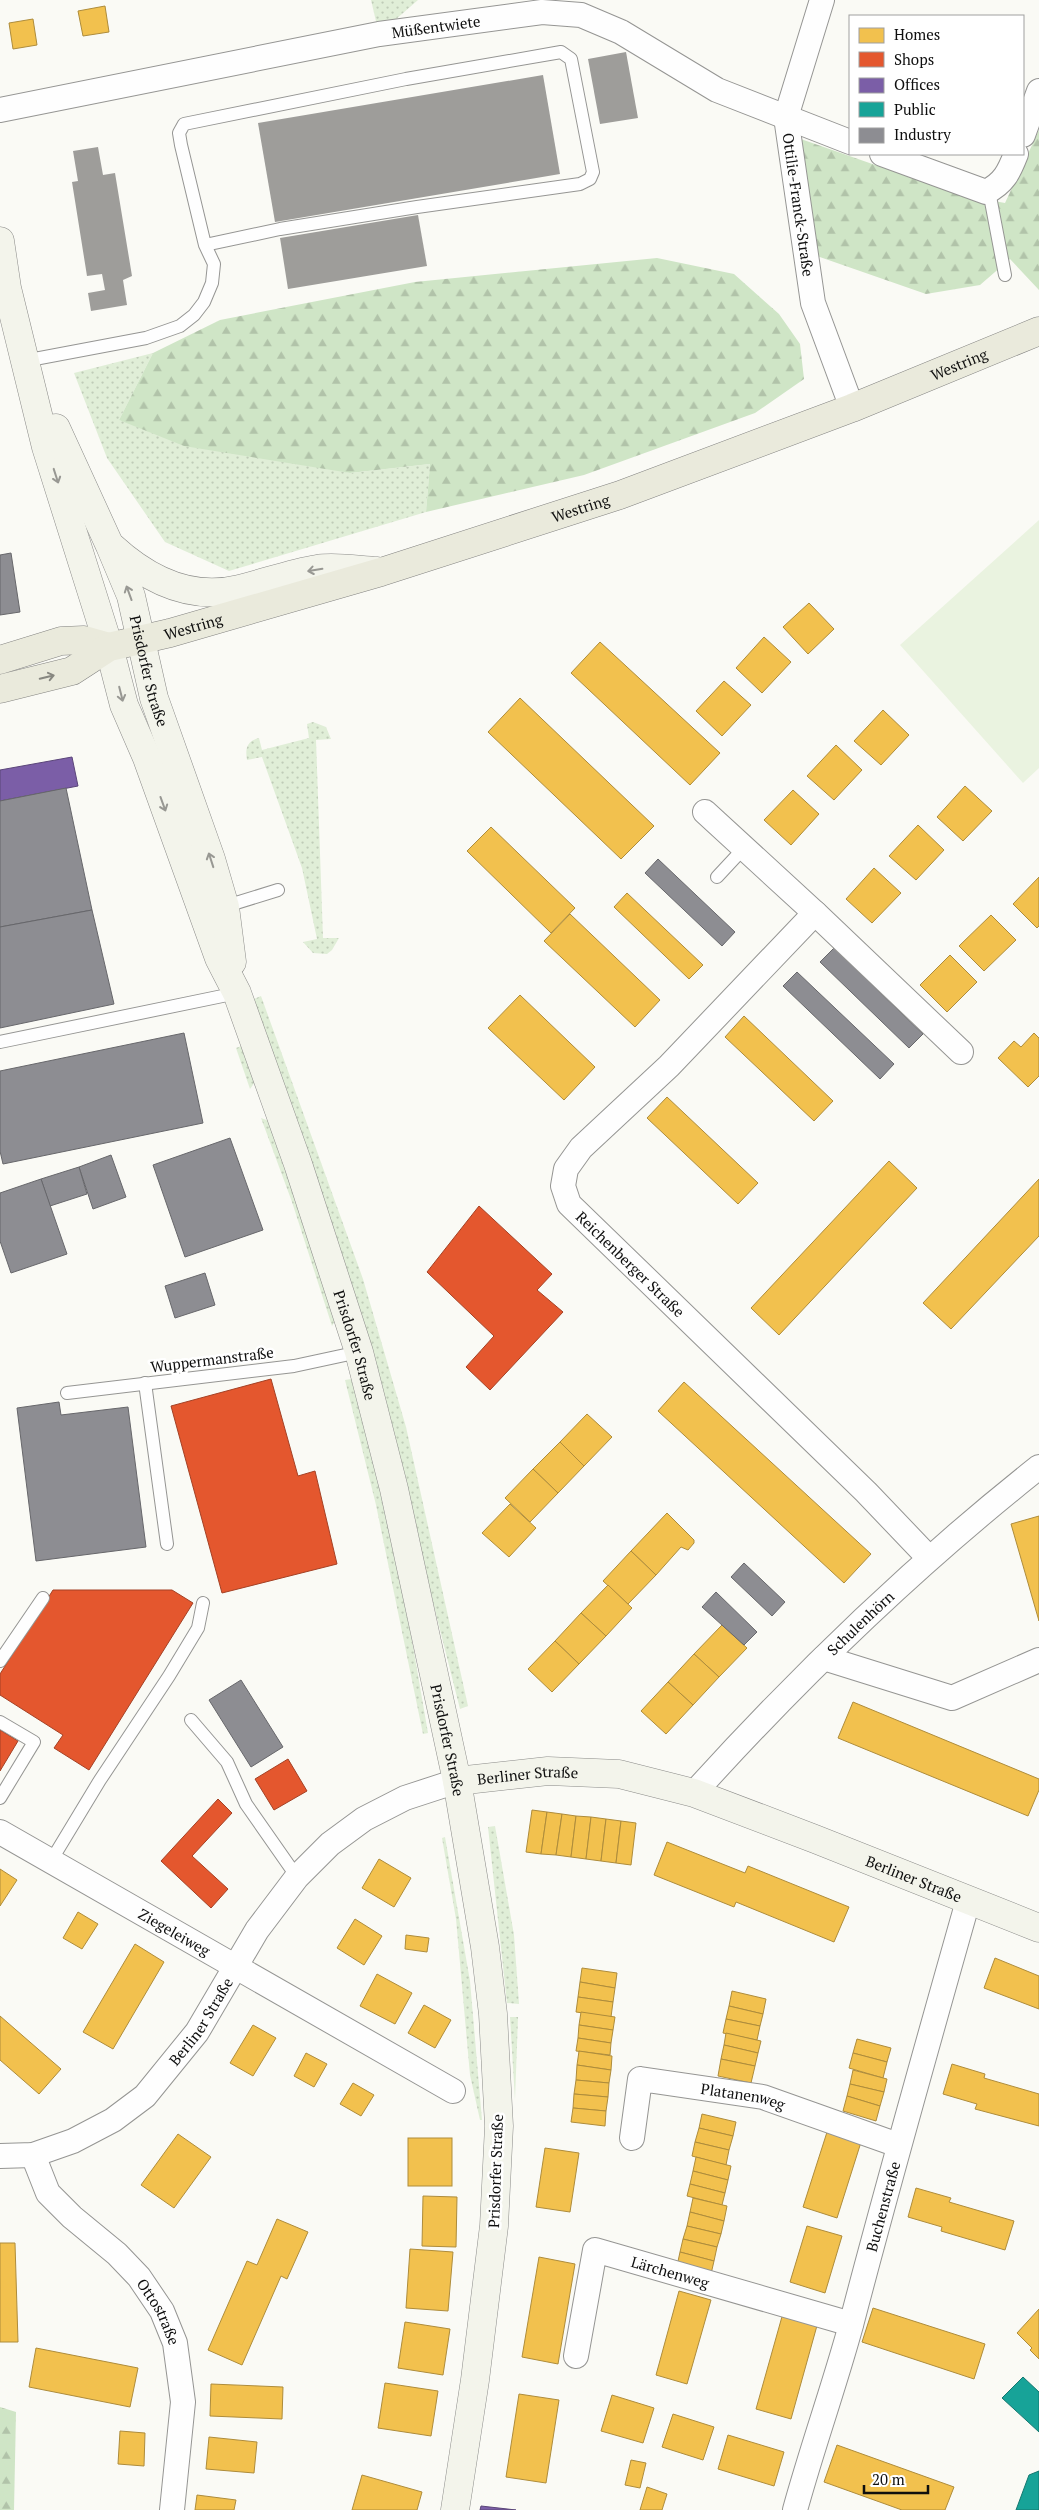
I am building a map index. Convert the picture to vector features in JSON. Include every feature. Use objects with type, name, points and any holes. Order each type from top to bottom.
[{"type":"main road","name":"Prisdorfer Straße","points":[[0,240],[7,288],[46,447],[109,647],[124,705],[213,910]]},
{"type":"main road","name":"Westring","points":[[0,689],[72,671],[109,647],[142,640],[382,572],[620,495],[852,408],[1039,331]]},
{"type":"main road","name":"Prisdorfer Straße","points":[[24,362],[110,546],[131,596],[154,698],[211,859],[213,910],[219,958],[237,993],[298,1164],[359,1352],[394,1489],[457,1781],[485,1947],[493,2014],[499,2126],[494,2226],[475,2380],[455,2510]]},
{"type":"main road","points":[[110,546],[147,575],[175,588],[206,594],[237,590],[318,569],[382,572]]},
{"type":"main road","name":"Westring","points":[[0,660],[61,642],[84,640],[109,647]]},
{"type":"main road","name":"Berliner Straße","points":[[457,1781],[497,1775],[548,1771],[610,1774],[694,1794],[815,1839],[1039,1928]]},
{"type":"street","name":"Ottilie-Franck-Straße","points":[[822,0],[786,117],[813,303],[852,408]]},
{"type":"street","name":"Müßentwiete","points":[[0,110],[379,34],[542,12],[581,15],[621,32],[717,90],[849,142]]},
{"type":"street","points":[[1024,132],[1039,91]]},
{"type":"street","points":[[885,155],[967,187],[986,192],[998,186],[1008,174],[1016,155]]},
{"type":"street","points":[[705,812],[816,913],[960,1052]]},
{"type":"street","name":"Reichenberger Straße","points":[[816,913],[669,1066],[581,1148],[566,1168],[563,1186],[569,1204],[866,1492],[929,1558]]},
{"type":"street","name":"Schulenhörn","points":[[694,1794],[824,1658],[929,1558],[1039,1467]]},
{"type":"street","points":[[824,1658],[952,1698],[1039,1660]]},
{"type":"street","name":"Berliner Straße","points":[[0,2156],[33,2155],[73,2141],[113,2120],[145,2096],[197,2032],[257,1930],[297,1877],[330,1844],[364,1819],[405,1798],[457,1781]]},
{"type":"street","name":"Ziegeleiweg","points":[[0,1832],[453,2091]]},
{"type":"street","name":"Buchenstraße","points":[[795,2510],[851,2324],[898,2145],[968,1901]]},
{"type":"street","name":"Platanenweg","points":[[632,2138],[640,2079],[763,2097],[898,2145]]},
{"type":"street","name":"Ottostraße","points":[[33,2155],[48,2193],[72,2217],[117,2254],[139,2277],[162,2311],[175,2343],[183,2402],[172,2510]]},
{"type":"street","name":"Lärchenweg","points":[[576,2356],[595,2250],[851,2324]]},
{"type":"lane","points":[[24,362],[146,338],[180,326],[194,315],[204,302],[212,284],[214,264],[205,245],[179,133],[184,124],[406,79],[548,54],[561,52],[571,59],[594,172],[590,179],[580,184],[280,230],[205,245]]},
{"type":"lane","points":[[989,190],[1005,275]]},
{"type":"lane","points":[[717,878],[744,848]]},
{"type":"lane","points":[[213,910],[278,890]]},
{"type":"lane","points":[[0,1042],[237,993]]},
{"type":"lane","name":"Wuppermanstraße","points":[[68,1392],[294,1366],[359,1352]]},
{"type":"lane","points":[[145,1383],[167,1544]]},
{"type":"lane","points":[[0,1661],[43,1598]]},
{"type":"lane","points":[[51,1861],[100,1780],[169,1676],[198,1628],[203,1603]]},
{"type":"lane","points":[[191,1720],[227,1762],[246,1804],[297,1877]]},
{"type":"lane","points":[[0,1722],[34,1742],[0,1798]]},
{"type":"green space","points":[[371,0],[418,0],[379,34]]},
{"type":"green space","points":[[1039,130],[1039,290],[1010,259],[980,285],[926,294],[814,255],[798,138],[961,195],[1005,203]]},
{"type":"green space","points":[[657,258],[734,274],[779,314],[800,344],[804,379],[755,413],[584,475],[426,512],[430,464],[350,473],[184,446],[119,420],[153,353],[220,320],[415,282]]},
{"type":"green space","points":[[153,353],[119,420],[350,473],[430,464],[426,512],[229,571],[165,542],[107,458],[74,373]]},
{"type":"green space","points":[[1039,520],[1039,768],[1023,783],[900,645]]},
{"type":"green space","points":[[313,722],[326,727],[331,739],[316,740],[323,938],[339,938],[332,950],[327,954],[313,953],[303,942],[317,939],[302,868],[262,757],[247,760],[246,756],[249,743],[255,739],[259,738],[262,750],[309,738],[307,724]]},
{"type":"green space","points":[[261,996],[363,1279],[406,1427],[468,1706],[460,1709],[369,1349],[254,999]]},
{"type":"green space","points":[[244,1045],[257,1079],[250,1089],[236,1048]]},
{"type":"green space","points":[[261,1118],[272,1122],[338,1316],[332,1326],[292,1202]]},
{"type":"green space","points":[[351,1379],[357,1386],[388,1501],[428,1733],[423,1734],[376,1505],[345,1380]]},
{"type":"green space","points":[[495,1826],[514,1935],[519,2004],[507,2003],[488,1827]]},
{"type":"green space","points":[[445,1837],[470,1981],[482,2120],[480,2120],[470,2075],[456,1919],[442,1838]]},
{"type":"green space","points":[[510,2017],[518,2017],[515,2100]]},
{"type":"green space","points":[[0,2407],[16,2412],[14,2510],[0,2510]]},
{"type":"building: Homes","points":[[105,6],[109,32],[83,36],[78,11]]},
{"type":"building: Homes","points":[[33,19],[37,45],[13,49],[9,23]]},
{"type":"building: Homes","points":[[809,603],[834,629],[808,654],[783,627]]},
{"type":"building: Homes","points":[[764,637],[791,662],[762,693],[736,668]]},
{"type":"building: Homes","points":[[600,642],[720,753],[690,785],[571,673]]},
{"type":"building: Homes","points":[[724,681],[751,705],[722,736],[696,711]]},
{"type":"building: Homes","points":[[520,698],[654,826],[621,859],[488,732]]},
{"type":"building: Homes","points":[[883,710],[909,735],[881,765],[854,741]]},
{"type":"building: Homes","points":[[836,745],[862,770],[834,800],[807,776]]},
{"type":"building: Homes","points":[[965,786],[992,811],[963,841],[937,817]]},
{"type":"building: Homes","points":[[793,790],[819,814],[791,845],[764,820]]},
{"type":"building: Homes","points":[[918,825],[944,850],[916,880],[889,856]]},
{"type":"building: Homes","points":[[491,827],[575,908],[551,933],[467,851]]},
{"type":"building: Homes","points":[[874,868],[901,893],[872,923],[846,899]]},
{"type":"building: Homes","points":[[1039,877],[1039,926],[1037,928],[1013,904]]},
{"type":"building: Homes","points":[[627,893],[703,965],[689,979],[614,907]]},
{"type":"building: Homes","points":[[570,914],[660,1000],[635,1027],[544,941]]},
{"type":"building: Homes","points":[[991,915],[1016,940],[984,971],[959,946]]},
{"type":"building: Homes","points":[[950,955],[977,982],[947,1012],[920,985]]},
{"type":"building: Homes","points":[[520,995],[595,1067],[564,1100],[488,1028]]},
{"type":"building: Homes","points":[[744,1016],[833,1101],[814,1121],[725,1037]]},
{"type":"building: Homes","points":[[1034,1033],[1039,1038],[1039,1076],[1028,1087],[998,1058],[1014,1041],[1021,1047]]},
{"type":"building: Homes","points":[[667,1097],[758,1183],[738,1204],[647,1118]]},
{"type":"building: Homes","points":[[889,1161],[917,1188],[779,1335],[751,1308]]},
{"type":"building: Homes","points":[[1039,1179],[1039,1236],[951,1329],[923,1303]]},
{"type":"building: Homes","points":[[684,1382],[871,1554],[844,1583],[658,1411]]},
{"type":"building: Homes","points":[[587,1414],[612,1437],[584,1466],[560,1442]]},
{"type":"building: Homes","points":[[560,1442],[584,1466],[558,1493],[533,1469]]},
{"type":"building: Homes","points":[[533,1469],[558,1493],[530,1522],[505,1498]]},
{"type":"building: Homes","points":[[510,1504],[536,1528],[509,1557],[482,1533]]},
{"type":"building: Homes","points":[[667,1513],[694,1540],[694,1543],[688,1550],[681,1547],[656,1575],[631,1551]]},
{"type":"building: Homes","points":[[1039,1516],[1039,1621],[1011,1524]]},
{"type":"building: Homes","points":[[631,1551],[656,1575],[628,1604],[603,1581]]},
{"type":"building: Homes","points":[[608,1585],[632,1608],[606,1636],[581,1613]]},
{"type":"building: Homes","points":[[581,1613],[606,1636],[579,1664],[555,1641]]},
{"type":"building: Homes","points":[[722,1625],[747,1648],[719,1677],[694,1654]]},
{"type":"building: Homes","points":[[555,1641],[579,1664],[552,1692],[528,1669]]},
{"type":"building: Homes","points":[[694,1654],[719,1677],[693,1705],[668,1682]]},
{"type":"building: Homes","points":[[668,1682],[693,1705],[666,1734],[641,1711]]},
{"type":"building: Homes","points":[[853,1702],[1039,1779],[1039,1790],[1028,1816],[838,1738]]},
{"type":"building: Homes","points":[[532,1810],[547,1812],[541,1854],[526,1852]]},
{"type":"building: Homes","points":[[547,1812],[562,1814],[556,1855],[541,1854]]},
{"type":"building: Homes","points":[[562,1814],[576,1816],[571,1857],[556,1855]]},
{"type":"building: Homes","points":[[576,1816],[591,1817],[586,1859],[571,1857]]},
{"type":"building: Homes","points":[[591,1817],[606,1819],[601,1861],[586,1859]]},
{"type":"building: Homes","points":[[606,1819],[621,1821],[616,1863],[601,1861]]},
{"type":"building: Homes","points":[[621,1821],[636,1823],[631,1865],[616,1863]]},
{"type":"building: Homes","points":[[667,1842],[745,1873],[748,1866],[849,1907],[834,1942],[736,1902],[734,1907],[654,1875]]},
{"type":"building: Homes","points":[[379,1859],[411,1878],[394,1907],[362,1888]]},
{"type":"building: Homes","points":[[0,1869],[17,1880],[0,1906]]},
{"type":"building: Homes","points":[[78,1912],[98,1924],[82,1949],[63,1938]]},
{"type":"building: Homes","points":[[355,1919],[382,1936],[364,1965],[337,1948]]},
{"type":"building: Homes","points":[[406,1935],[429,1938],[427,1952],[405,1949]]},
{"type":"building: Homes","points":[[135,1944],[164,1962],[113,2049],[83,2032]]},
{"type":"building: Homes","points":[[995,1958],[1039,1976],[1039,2009],[984,1988]]},
{"type":"building: Homes","points":[[582,1968],[617,1973],[615,1988],[580,1982]]},
{"type":"building: Homes","points":[[377,1974],[412,1993],[395,2024],[360,2006]]},
{"type":"building: Homes","points":[[580,1982],[615,1988],[613,2002],[578,1997]]},
{"type":"building: Homes","points":[[732,1991],[766,1999],[763,2014],[729,2006]]},
{"type":"building: Homes","points":[[578,1997],[613,2002],[611,2017],[576,2012]]},
{"type":"building: Homes","points":[[424,2005],[451,2020],[435,2048],[408,2033]]},
{"type":"building: Homes","points":[[729,2006],[763,2014],[760,2026],[726,2019]]},
{"type":"building: Homes","points":[[581,2012],[615,2017],[613,2030],[579,2025]]},
{"type":"building: Homes","points":[[0,2016],[61,2069],[39,2094],[0,2060]]},
{"type":"building: Homes","points":[[726,2019],[760,2026],[757,2040],[723,2033]]},
{"type":"building: Homes","points":[[253,2025],[276,2038],[253,2076],[230,2063]]},
{"type":"building: Homes","points":[[579,2025],[613,2030],[611,2043],[578,2038]]},
{"type":"building: Homes","points":[[726,2033],[761,2041],[758,2053],[724,2045]]},
{"type":"building: Homes","points":[[578,2038],[611,2043],[610,2055],[576,2051]]},
{"type":"building: Homes","points":[[857,2039],[891,2048],[887,2062],[853,2053]]},
{"type":"building: Homes","points":[[724,2045],[758,2053],[755,2066],[721,2059]]},
{"type":"building: Homes","points":[[579,2051],[612,2056],[611,2070],[577,2065]]},
{"type":"building: Homes","points":[[306,2053],[327,2064],[314,2087],[294,2076]]},
{"type":"building: Homes","points":[[853,2053],[887,2062],[883,2078],[849,2068]]},
{"type":"building: Homes","points":[[721,2059],[755,2066],[751,2083],[718,2076]]},
{"type":"building: Homes","points":[[952,2064],[985,2074],[984,2078],[1039,2094],[1039,2126],[975,2109],[977,2104],[943,2094]]},
{"type":"building: Homes","points":[[577,2065],[611,2070],[609,2083],[576,2080]]},
{"type":"building: Homes","points":[[853,2070],[887,2079],[884,2092],[850,2084]]},
{"type":"building: Homes","points":[[576,2080],[609,2083],[608,2097],[574,2094]]},
{"type":"building: Homes","points":[[353,2083],[374,2095],[361,2116],[340,2104]]},
{"type":"building: Homes","points":[[850,2084],[884,2092],[880,2106],[847,2096]]},
{"type":"building: Homes","points":[[574,2094],[608,2097],[606,2111],[573,2108]]},
{"type":"building: Homes","points":[[847,2096],[880,2106],[876,2121],[843,2111]]},
{"type":"building: Homes","points":[[573,2108],[606,2111],[605,2126],[571,2122]]},
{"type":"building: Homes","points":[[702,2114],[736,2122],[733,2136],[699,2128]]},
{"type":"building: Homes","points":[[699,2128],[733,2136],[729,2150],[695,2142]]},
{"type":"building: Homes","points":[[828,2129],[862,2139],[837,2218],[803,2207]]},
{"type":"building: Homes","points":[[178,2134],[211,2157],[174,2208],[141,2185]]},
{"type":"building: Homes","points":[[408,2138],[452,2138],[452,2186],[408,2186]]},
{"type":"building: Homes","points":[[695,2142],[729,2150],[726,2165],[692,2156]]},
{"type":"building: Homes","points":[[545,2148],[579,2153],[570,2212],[536,2207]]},
{"type":"building: Homes","points":[[696,2157],[731,2166],[728,2180],[693,2171]]},
{"type":"building: Homes","points":[[693,2171],[728,2180],[725,2193],[690,2184]]},
{"type":"building: Homes","points":[[690,2184],[725,2193],[722,2205],[687,2196]]},
{"type":"building: Homes","points":[[916,2188],[951,2198],[949,2202],[1014,2221],[1005,2250],[941,2231],[942,2227],[908,2217]]},
{"type":"building: Homes","points":[[423,2196],[457,2197],[456,2247],[422,2246]]},
{"type":"building: Homes","points":[[693,2198],[727,2206],[724,2221],[690,2212]]},
{"type":"building: Homes","points":[[690,2212],[724,2221],[721,2234],[687,2226]]},
{"type":"building: Homes","points":[[277,2219],[308,2232],[287,2279],[281,2276],[242,2365],[208,2350],[247,2261],[257,2265]]},
{"type":"building: Homes","points":[[687,2226],[721,2234],[717,2247],[683,2239]]},
{"type":"building: Homes","points":[[807,2226],[842,2236],[825,2293],[790,2282]]},
{"type":"building: Homes","points":[[683,2239],[717,2247],[714,2261],[680,2252]]},
{"type":"building: Homes","points":[[0,2243],[15,2243],[18,2342],[0,2342]]},
{"type":"building: Homes","points":[[410,2249],[453,2252],[448,2311],[406,2308]]},
{"type":"building: Homes","points":[[680,2252],[714,2261],[711,2274],[677,2266]]},
{"type":"building: Homes","points":[[539,2257],[575,2264],[558,2364],[522,2357]]},
{"type":"building: Homes","points":[[679,2291],[711,2300],[687,2384],[656,2375]]},
{"type":"building: Homes","points":[[873,2308],[985,2344],[974,2379],[862,2342]]},
{"type":"building: Homes","points":[[1039,2309],[1039,2359],[1030,2350],[1032,2348],[1017,2333]]},
{"type":"building: Homes","points":[[783,2313],[818,2322],[791,2419],[756,2409]]},
{"type":"building: Homes","points":[[405,2322],[450,2329],[443,2375],[398,2368]]},
{"type":"building: Homes","points":[[36,2348],[138,2368],[130,2407],[29,2387]]},
{"type":"building: Homes","points":[[385,2383],[438,2391],[431,2436],[378,2428]]},
{"type":"building: Homes","points":[[211,2384],[283,2387],[282,2419],[210,2416]]},
{"type":"building: Homes","points":[[519,2394],[559,2400],[546,2483],[506,2477]]},
{"type":"building: Homes","points":[[612,2395],[654,2408],[643,2443],[601,2431]]},
{"type":"building: Homes","points":[[673,2414],[714,2427],[703,2460],[662,2447]]},
{"type":"building: Homes","points":[[120,2431],[145,2433],[144,2466],[118,2464]]},
{"type":"building: Homes","points":[[728,2435],[784,2452],[774,2486],[718,2469]]},
{"type":"building: Homes","points":[[209,2437],[257,2442],[254,2473],[206,2469]]},
{"type":"building: Homes","points":[[837,2445],[954,2487],[945,2510],[902,2510],[824,2482]]},
{"type":"building: Homes","points":[[631,2460],[646,2463],[640,2488],[625,2485]]},
{"type":"building: Homes","points":[[362,2475],[422,2492],[417,2510],[352,2510]]},
{"type":"building: Homes","points":[[647,2487],[667,2494],[662,2510],[640,2510]]},
{"type":"building: Homes","points":[[197,2495],[236,2500],[234,2510],[195,2510]]},
{"type":"building: Shops","points":[[479,1206],[552,1274],[537,1290],[563,1312],[490,1390],[466,1367],[494,1336],[427,1272]]},
{"type":"building: Shops","points":[[271,1379],[298,1476],[315,1471],[337,1564],[222,1593],[171,1406]]},
{"type":"building: Shops","points":[[53,1590],[172,1590],[193,1603],[89,1770],[54,1748],[63,1735],[0,1695],[0,1674]]},
{"type":"building: Shops","points":[[0,1730],[18,1741],[0,1771]]},
{"type":"building: Shops","points":[[288,1759],[307,1791],[274,1810],[255,1779]]},
{"type":"building: Shops","points":[[218,1799],[232,1813],[192,1856],[228,1889],[211,1908],[161,1861]]},
{"type":"building: Offices","points":[[72,757],[78,786],[0,801],[0,770]]},
{"type":"building: Offices","points":[[481,2506],[516,2510],[480,2510]]},
{"type":"building: Public","points":[[1023,2377],[1039,2392],[1039,2432],[1002,2398]]},
{"type":"building: Public","points":[[1039,2471],[1039,2510],[1016,2510],[1029,2475]]},
{"type":"building: Industry","points":[[11,553],[20,612],[0,615],[0,555]]},
{"type":"building: Industry","points":[[66,788],[92,910],[0,927],[0,801]]},
{"type":"building: Industry","points":[[658,859],[735,932],[722,946],[645,873]]},
{"type":"building: Industry","points":[[92,910],[114,1004],[0,1028],[0,927]]},
{"type":"building: Industry","points":[[834,948],[923,1034],[909,1048],[820,962]]},
{"type":"building: Industry","points":[[797,972],[894,1064],[880,1079],[783,986]]},
{"type":"building: Industry","points":[[184,1033],[203,1123],[3,1164],[0,1151],[0,1071]]},
{"type":"building: Industry","points":[[230,1138],[263,1230],[185,1257],[153,1165]]},
{"type":"building: Industry","points":[[111,1155],[126,1197],[93,1209],[79,1167]]},
{"type":"building: Industry","points":[[79,1167],[87,1194],[50,1206],[41,1179]]},
{"type":"building: Industry","points":[[41,1179],[67,1254],[11,1273],[0,1241],[0,1193]]},
{"type":"building: Industry","points":[[205,1273],[215,1305],[175,1318],[165,1286]]},
{"type":"building: Industry","points":[[59,1402],[61,1415],[128,1407],[146,1547],[36,1561],[17,1408]]},
{"type":"building: Industry","points":[[744,1563],[785,1602],[772,1616],[731,1577]]},
{"type":"building: Industry","points":[[716,1592],[757,1632],[744,1645],[702,1607]]},
{"type":"building: Industry","points":[[241,1680],[283,1747],[251,1767],[209,1700]]},
{"type":"building: Other","points":[[626,52],[638,118],[600,124],[588,59]]},
{"type":"building: Other","points":[[543,75],[560,174],[275,222],[258,123]]},
{"type":"building: Other","points":[[98,147],[103,175],[115,173],[132,276],[123,280],[127,305],[91,311],[88,293],[105,290],[102,274],[87,276],[72,182],[78,181],[73,151]]},
{"type":"building: Other","points":[[418,215],[427,266],[288,289],[280,238]]}]
